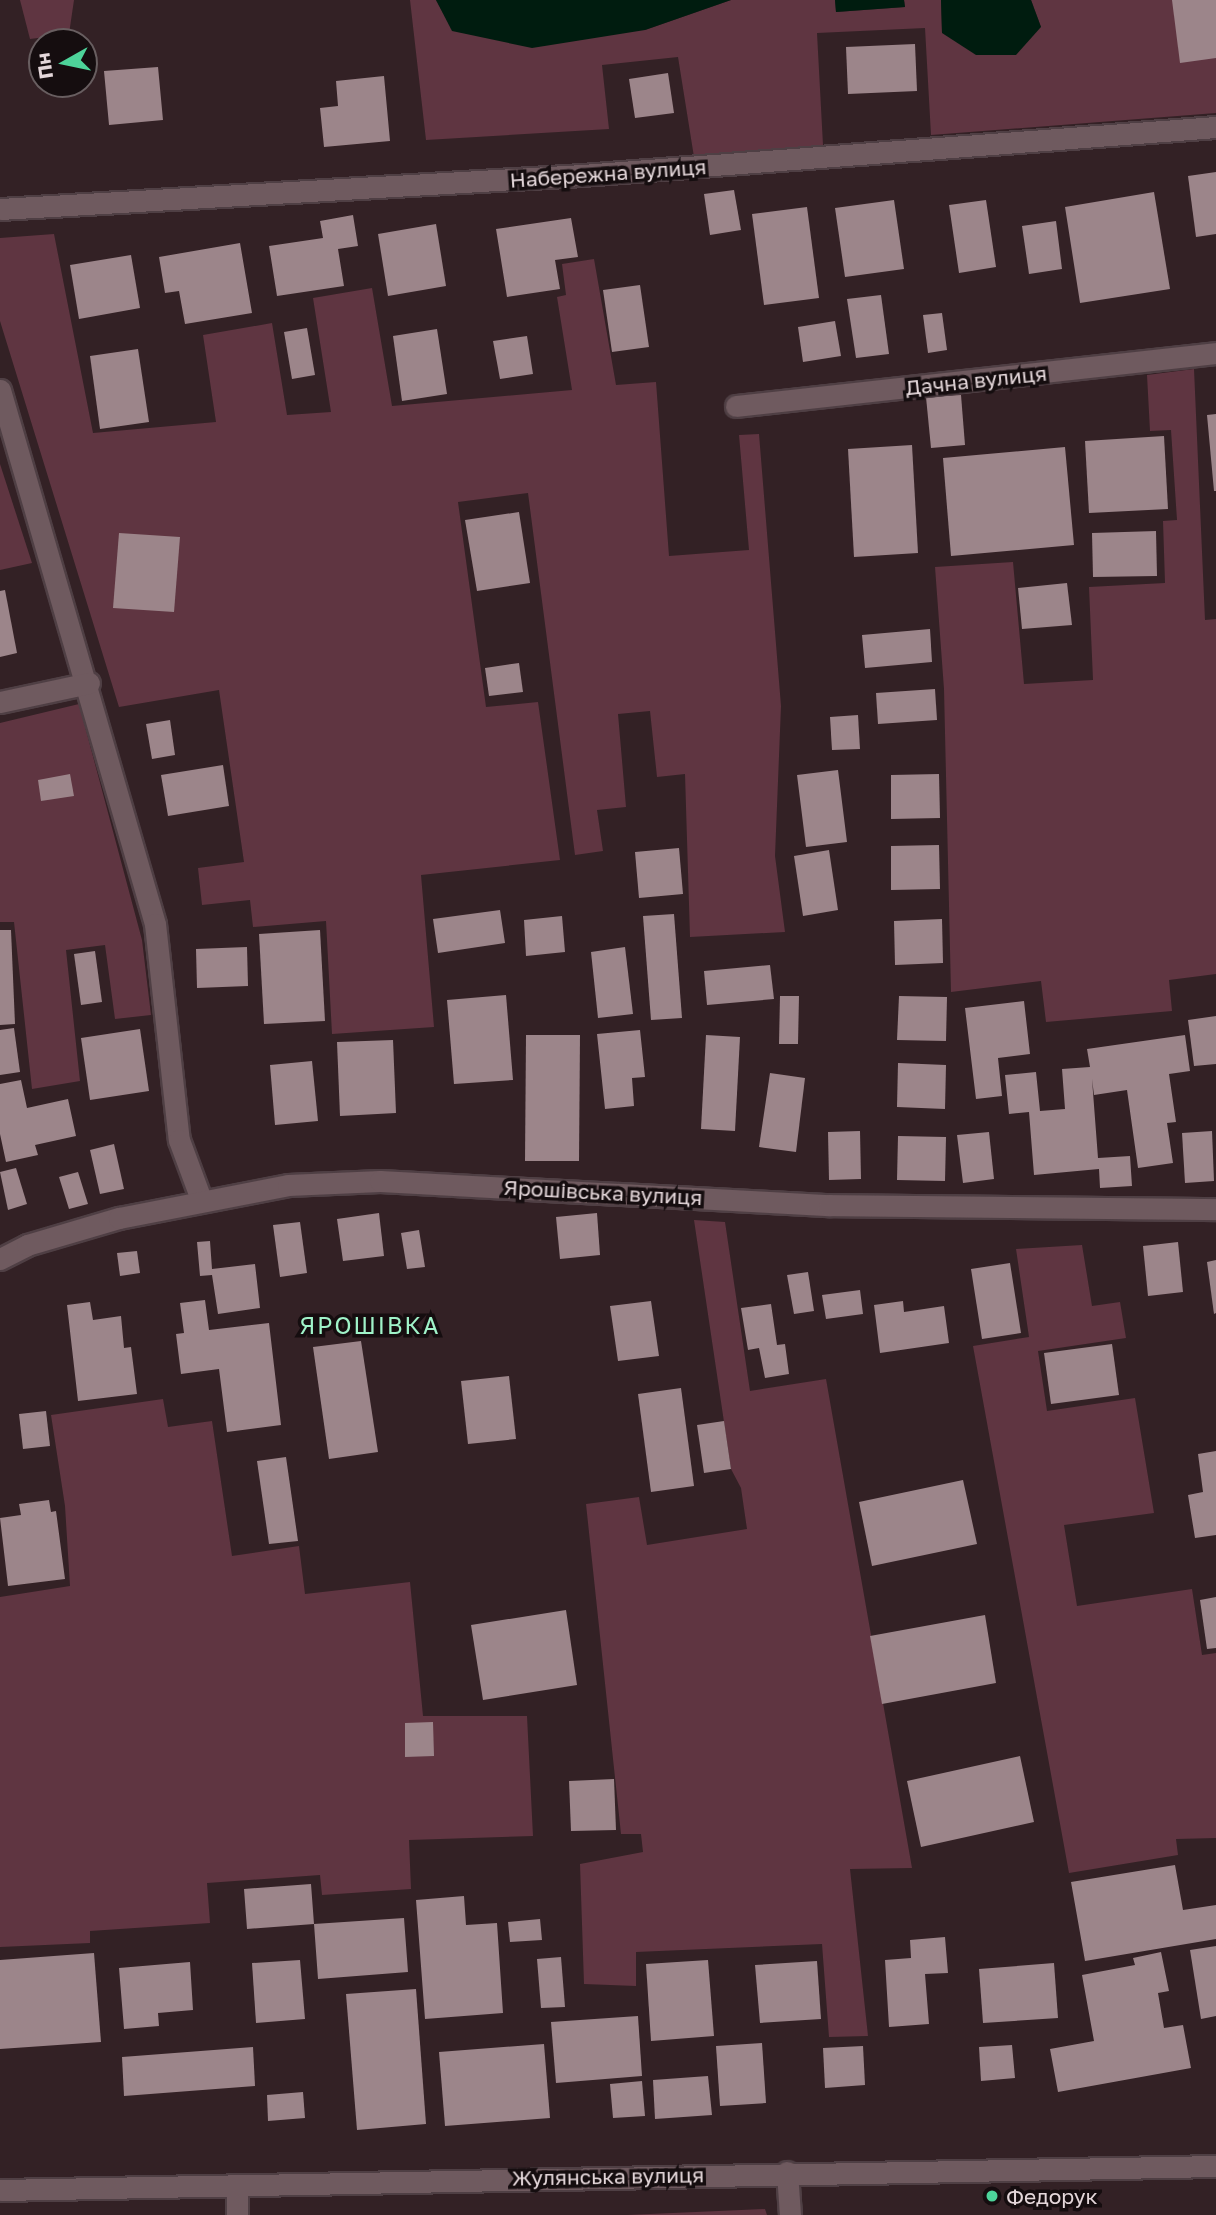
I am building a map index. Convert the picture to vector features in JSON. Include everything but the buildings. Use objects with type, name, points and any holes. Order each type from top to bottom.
[{"type":"street","name":"Набережна вулиця","points":[[0,209],[596,174],[1216,127]]},
{"type":"street","name":"Дачна вулиця","points":[[736,406],[1216,353]]},
{"type":"street","points":[[0,390],[89,683],[155,924],[179,1140],[201,1199]]},
{"type":"street","points":[[0,702],[89,683]]},
{"type":"street","name":"Ярошівська вулиця","points":[[0,1259],[27,1245],[201,1199],[288,1185],[380,1181],[829,1205],[1216,1209]]},
{"type":"street","name":"Жулянська вулиця","points":[[0,2190],[788,2172],[1216,2166]]},
{"type":"street","points":[[788,2172],[790,2215]]},
{"type":"street","points":[[237,2186],[237,2215]]},
{"type":"shaded area","points":[[20,0],[74,0],[70,28],[28,28],[28,31]]},
{"type":"shaded area","points":[[410,0],[436,0],[453,31],[645,30],[731,0],[835,0],[836,12],[905,7],[904,0],[941,0],[942,33],[1041,27],[1031,0],[1216,0],[1216,113],[931,135],[925,28],[817,33],[823,145],[694,157],[678,57],[602,65],[609,129],[426,140]]},
{"type":"shaded area","points":[[436,0],[731,0],[645,30],[532,48],[452,31]]},
{"type":"shaded area","points":[[835,0],[904,0],[905,7],[836,12]]},
{"type":"shaded area","points":[[941,0],[1031,0],[1041,27],[1016,55],[976,55],[942,33]]},
{"type":"shaded area","points":[[54,234],[93,433],[216,422],[203,335],[272,323],[287,415],[331,412],[313,298],[372,288],[392,406],[572,390],[557,297],[566,295],[562,264],[594,259],[616,385],[656,382],[669,556],[749,550],[739,435],[759,434],[781,706],[775,856],[785,932],[690,937],[685,774],[657,777],[650,711],[618,714],[626,807],[597,810],[603,851],[575,855],[528,493],[458,502],[486,707],[538,702],[560,860],[421,875],[434,1027],[332,1034],[326,921],[253,927],[250,900],[202,905],[198,868],[244,862],[219,690],[119,707],[0,321],[0,238]]},
{"type":"shaded area","points":[[1194,369],[1205,620],[1216,619],[1216,974],[1169,980],[1172,1011],[1046,1022],[1041,981],[951,992],[944,689],[935,567],[1013,562],[1024,684],[1093,680],[1089,587],[1165,583],[1163,521],[1177,520],[1171,430],[1150,431],[1147,375]]},
{"type":"shaded area","points":[[0,464],[32,563],[0,570]]},
{"type":"shaded area","points":[[79,704],[142,940],[151,1015],[115,1019],[105,945],[66,950],[80,1081],[32,1089],[14,922],[0,922],[0,723]]},
{"type":"shaded area","points":[[694,1220],[725,1222],[750,1391],[826,1379],[912,1868],[850,1869],[868,2036],[829,2037],[822,1944],[636,1952],[636,1986],[584,1984],[580,1864],[643,1852],[641,1834],[621,1834],[586,1504],[639,1497],[647,1545],[747,1529],[741,1488],[731,1469]]},
{"type":"shaded area","points":[[1082,1245],[1092,1306],[1120,1302],[1126,1338],[1038,1351],[1047,1411],[1135,1398],[1154,1513],[1064,1525],[1077,1606],[1192,1589],[1202,1655],[1216,1653],[1216,1838],[1176,1839],[1178,1855],[1069,1873],[973,1346],[1029,1337],[1016,1249]]},
{"type":"shaded area","points":[[163,1399],[168,1427],[212,1421],[232,1556],[299,1546],[305,1594],[410,1582],[423,1716],[527,1716],[533,1836],[409,1840],[411,1889],[322,1895],[320,1875],[207,1883],[210,1923],[90,1931],[90,1943],[0,1947],[0,1597],[70,1586],[65,1506],[51,1415]]},
{"type":"shaded area","points":[[765,2209],[767,2215],[627,2215]]},
{"type":"place","name":"Федорук","points":[[992,2196]]},
{"type":"district","name":"ЯРОШІВКА","points":[[370,1325]]}]
